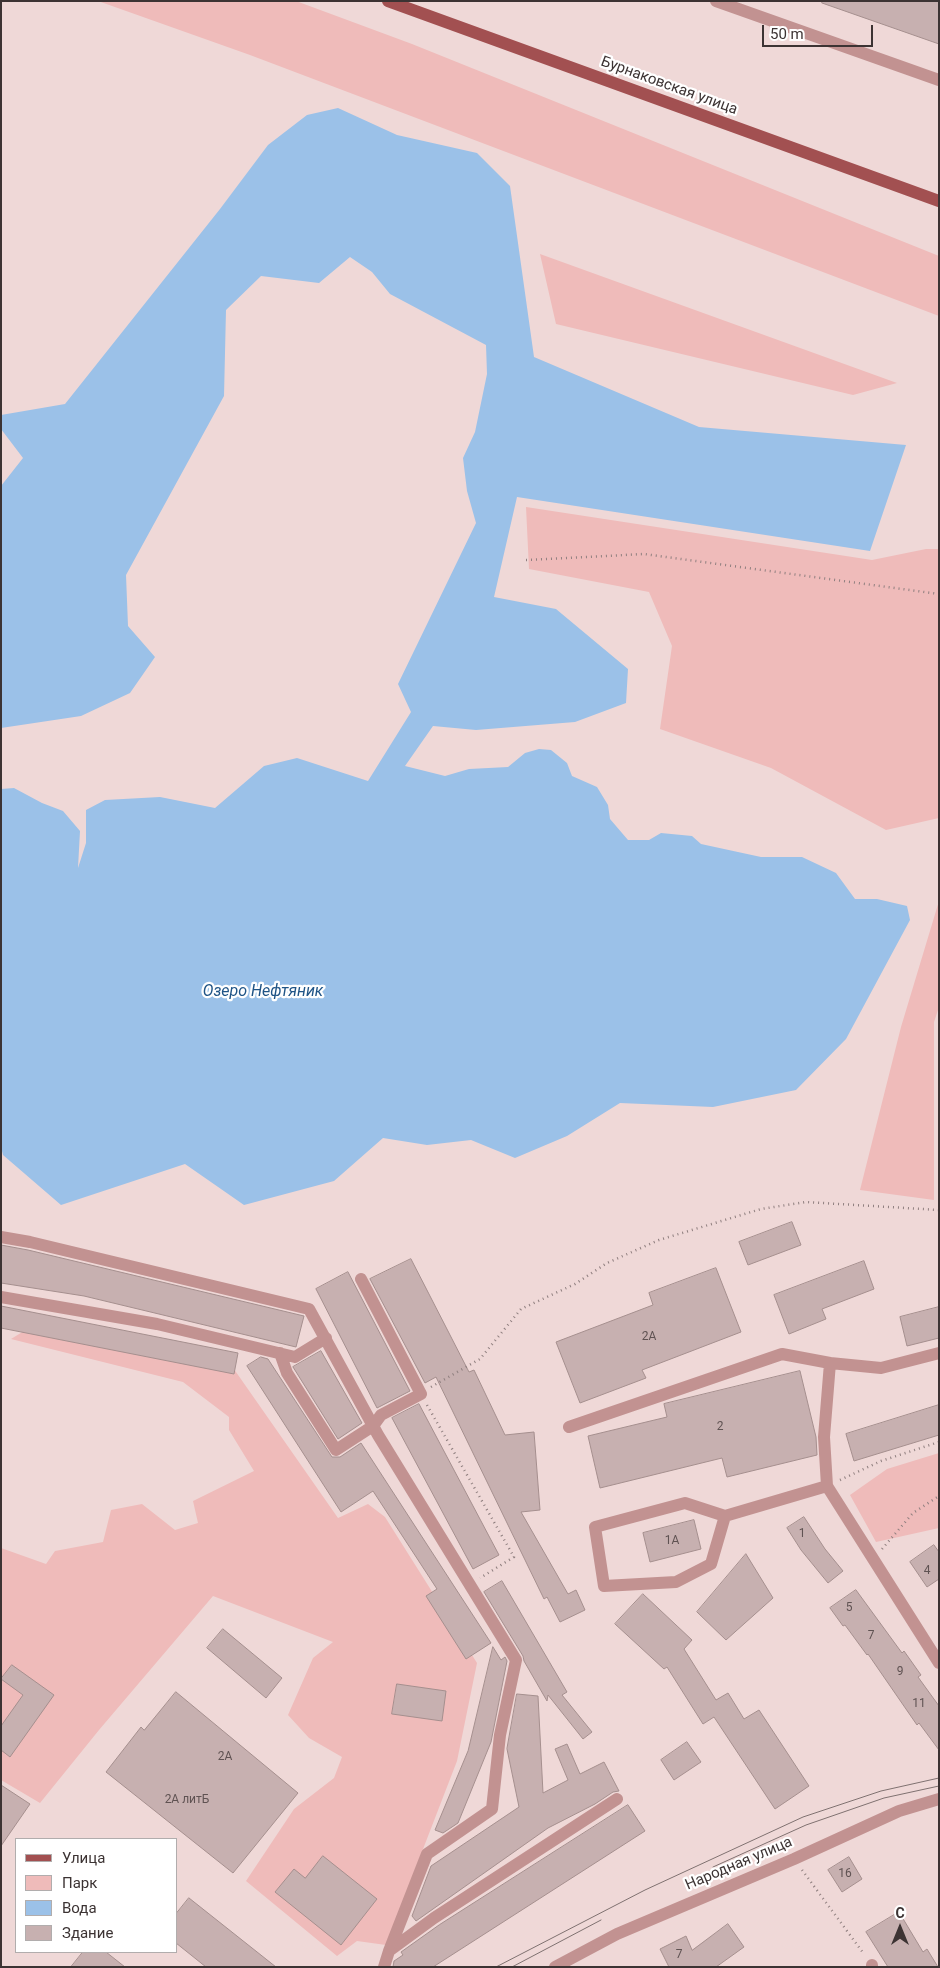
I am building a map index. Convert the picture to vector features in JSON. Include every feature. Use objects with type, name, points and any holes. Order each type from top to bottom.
[{"type":"main road","name":"Бурнаковская улица","points":[[388,1],[939,201]]},
{"type":"street","points":[[716,1],[738,5],[939,80]]},
{"type":"street","points":[[1,1237],[39,1244],[310,1309],[373,1426],[516,1660],[500,1735],[492,1809],[427,1854],[384,1967]]},
{"type":"street","points":[[280,1353],[287,1373],[336,1450],[373,1426],[381,1415],[421,1394],[361,1280]]},
{"type":"street","points":[[1,1297],[157,1324],[295,1356],[326,1338]]},
{"type":"street","points":[[569,1427],[782,1354],[830,1363],[880,1368],[939,1353]]},
{"type":"street","points":[[830,1363],[824,1437],[827,1486],[939,1663]]},
{"type":"street","points":[[725,1516],[711,1564],[676,1582],[604,1586],[595,1527],[685,1504],[725,1516],[827,1486]]},
{"type":"street","points":[[389,1950],[434,1918],[618,1799]]},
{"type":"street","name":"Народная улица","points":[[556,1967],[616,1934],[794,1859],[899,1812],[939,1799]]},
{"type":"path","points":[[526,560],[644,554],[939,594]]},
{"type":"path","points":[[470,1584],[514,1557],[421,1394],[480,1359],[521,1309],[575,1284],[607,1263],[660,1240],[762,1209],[806,1202],[939,1210]]},
{"type":"path","points":[[827,1486],[881,1461],[939,1442]]},
{"type":"path","points":[[873,1558],[913,1513],[939,1496]]},
{"type":"path","points":[[794,1859],[872,1966]]},
{"type":"green space","points":[[98,1],[296,1],[412,44],[939,256],[939,316],[250,55]]},
{"type":"green space","points":[[540,254],[897,383],[853,395],[556,324]]},
{"type":"green space","points":[[526,507],[872,560],[926,549],[939,549],[939,818],[886,830],[771,768],[660,729],[672,646],[649,592],[529,569]]},
{"type":"green space","points":[[939,901],[939,1007],[934,1022],[934,1200],[860,1190],[901,1027]]},
{"type":"green space","points":[[37,1323],[229,1362],[338,1518],[368,1504],[385,1517],[477,1663],[457,1761],[386,1945],[357,1941],[337,1956],[246,1881],[294,1809],[334,1778],[342,1757],[309,1738],[288,1715],[313,1658],[333,1642],[213,1596],[99,1730],[40,1803],[1,1780],[1,1548],[46,1564],[55,1551],[103,1542],[111,1510],[142,1504],[175,1530],[198,1523],[193,1501],[254,1471],[229,1430],[229,1417],[183,1382],[11,1339]]},
{"type":"green space","points":[[939,1453],[939,1528],[876,1542],[850,1495],[887,1469]]},
{"type":"water","name":"Озеро Нефтяник","points":[[338,108],[397,135],[477,153],[510,186],[534,357],[699,427],[906,445],[870,551],[517,497],[494,597],[556,609],[628,669],[626,703],[575,722],[476,730],[433,726],[405,766],[445,776],[469,769],[508,767],[525,753],[539,749],[551,750],[567,763],[572,776],[597,787],[608,805],[610,819],[628,840],[649,840],[661,833],[692,836],[701,844],[761,857],[802,857],[836,873],[855,899],[877,899],[907,906],[910,920],[846,1039],[796,1090],[713,1107],[620,1103],[567,1136],[515,1158],[471,1140],[427,1145],[383,1138],[334,1181],[244,1205],[185,1164],[61,1205],[3,1155],[1,1147],[1,789],[14,788],[42,803],[63,811],[80,831],[78,868],[86,843],[86,810],[105,800],[160,797],[215,808],[264,766],[297,758],[368,781],[411,712],[398,684],[476,523],[467,491],[463,458],[475,432],[487,374],[486,345],[390,294],[372,272],[350,257],[319,283],[261,276],[226,310],[224,396],[126,575],[128,626],[155,657],[130,693],[81,716],[1,728],[1,486],[23,458],[1,429],[1,415],[65,404],[220,209],[268,145],[307,115]]},
{"type":"building","points":[[823,1],[939,1],[939,44],[822,3]]},
{"type":"building","points":[[792,1222],[801,1245],[748,1265],[739,1242]]},
{"type":"building","points":[[1,1245],[304,1316],[296,1347],[84,1296],[1,1283]]},
{"type":"building","points":[[411,1259],[469,1372],[474,1370],[505,1435],[534,1432],[540,1510],[521,1512],[568,1594],[576,1590],[585,1610],[560,1622],[547,1597],[544,1599],[436,1377],[425,1383],[370,1279]]},
{"type":"building","points":[[864,1261],[874,1289],[822,1309],[826,1319],[789,1334],[774,1295]]},
{"type":"building","points":[[716,1268],[741,1332],[642,1370],[646,1378],[580,1403],[556,1342],[653,1305],[649,1293]]},
{"type":"building","points":[[348,1272],[410,1391],[377,1408],[316,1289]]},
{"type":"building","points":[[1,1306],[238,1353],[234,1374],[1,1328]]},
{"type":"building","points":[[939,1307],[939,1338],[907,1346],[900,1317]]},
{"type":"building","points":[[321,1351],[362,1423],[338,1439],[293,1367]]},
{"type":"building","points":[[261,1357],[268,1359],[332,1457],[340,1457],[361,1443],[491,1643],[466,1659],[426,1596],[437,1589],[373,1491],[341,1512],[247,1366]]},
{"type":"building","points":[[800,1371],[816,1437],[817,1455],[727,1477],[722,1458],[600,1488],[588,1436],[667,1417],[664,1404]]},
{"type":"building","points":[[419,1404],[499,1555],[473,1569],[392,1418]]},
{"type":"building","points":[[939,1405],[939,1435],[854,1461],[846,1434]]},
{"type":"building","points":[[804,1517],[825,1549],[843,1571],[828,1583],[801,1550],[787,1528]]},
{"type":"building","points":[[694,1520],[701,1549],[650,1562],[643,1533]]},
{"type":"building","points":[[934,1545],[939,1552],[939,1579],[927,1587],[910,1562]]},
{"type":"building","points":[[746,1554],[773,1598],[726,1640],[697,1612]]},
{"type":"building","points":[[502,1581],[567,1692],[562,1695],[592,1732],[583,1739],[548,1695],[547,1701],[523,1656],[484,1592]]},
{"type":"building","points":[[856,1590],[902,1653],[904,1651],[921,1675],[918,1677],[939,1706],[939,1750],[919,1723],[917,1725],[868,1654],[830,1608]]},
{"type":"building","points":[[643,1594],[692,1640],[684,1649],[716,1700],[728,1693],[744,1719],[759,1710],[809,1786],[775,1809],[714,1717],[703,1724],[667,1667],[664,1669],[615,1624]]},
{"type":"building","points":[[223,1629],[282,1678],[266,1698],[207,1648]]},
{"type":"building","points":[[493,1647],[501,1660],[505,1657],[507,1661],[491,1742],[458,1823],[443,1833],[435,1830],[468,1751]]},
{"type":"building","points":[[12,1665],[54,1695],[10,1757],[1,1750],[1,1726],[23,1695],[1,1679]]},
{"type":"building","points":[[397,1684],[446,1691],[442,1721],[392,1714]]},
{"type":"building","points":[[176,1692],[298,1793],[233,1873],[106,1772],[141,1727],[144,1730]]},
{"type":"building","points":[[517,1694],[538,1696],[543,1793],[568,1780],[555,1749],[567,1744],[580,1774],[604,1762],[619,1791],[613,1792],[595,1804],[548,1828],[416,1921],[412,1916],[431,1866],[519,1807],[507,1749]]},
{"type":"building","points":[[687,1742],[701,1762],[674,1780],[661,1760]]},
{"type":"building","points":[[1,1785],[30,1804],[1,1846]]},
{"type":"building","points":[[628,1805],[645,1831],[433,1967],[393,1967],[394,1961],[403,1955],[401,1952],[439,1925]]},
{"type":"building","points":[[323,1856],[377,1899],[341,1945],[275,1892],[294,1869],[305,1878]]},
{"type":"building","points":[[849,1857],[862,1879],[842,1892],[828,1870]]},
{"type":"building","points":[[189,1898],[276,1967],[206,1967],[178,1945],[178,1912]]},
{"type":"building","points":[[899,1912],[923,1952],[927,1949],[938,1967],[888,1967],[866,1932]]},
{"type":"building","points":[[728,1924],[744,1947],[716,1967],[669,1967],[660,1949],[686,1936],[692,1950]]},
{"type":"building","points":[[82,1953],[107,1953],[125,1967],[71,1967]]},
{"type":"tram line","points":[[496,1967],[645,1890],[803,1817],[881,1791],[939,1778]]},
{"type":"tram line","points":[[713,1867],[806,1825],[884,1798],[939,1786]]},
{"type":"tram line","points":[[512,1967],[601,1920]]}]
